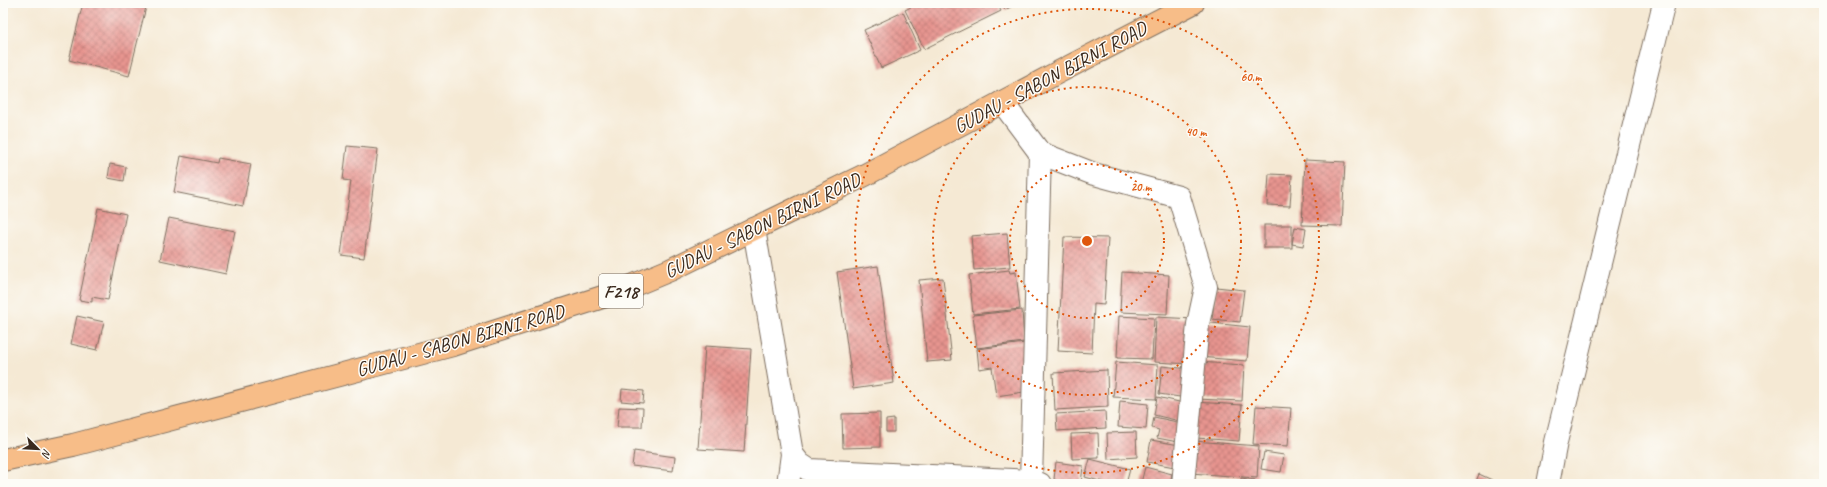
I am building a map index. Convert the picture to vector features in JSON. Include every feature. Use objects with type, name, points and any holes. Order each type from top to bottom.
[{"type":"main road","name":"GUDAU - SABON BIRNI ROAD","points":[[3,460],[73,445],[453,345],[616,293],[670,270],[865,175],[1193,3]]},
{"type":"street","points":[[1548,484],[1556,442],[1664,3]]},
{"type":"street","points":[[1002,102],[1040,153],[1094,174],[1179,197],[1206,287],[1198,324],[1183,484]]},
{"type":"street","points":[[792,454],[800,464],[809,470],[899,478],[1036,482],[1040,153]]},
{"type":"street","points":[[754,229],[792,454],[788,484]]},
{"type":"building","points":[[83,3],[147,3],[129,76],[69,60]]},
{"type":"building","points":[[919,3],[997,3],[1001,11],[924,49],[905,10]]},
{"type":"building","points":[[1001,3],[1018,3],[1005,10]]},
{"type":"building","points":[[903,12],[920,50],[881,68],[864,30]]},
{"type":"building","points":[[347,146],[378,149],[364,258],[341,255],[351,181],[343,180]]},
{"type":"building","points":[[181,156],[217,163],[218,158],[251,164],[243,206],[174,192]]},
{"type":"building","points":[[1305,160],[1345,162],[1342,226],[1302,225]]},
{"type":"building","points":[[110,164],[126,167],[124,181],[108,178]]},
{"type":"building","points":[[1269,174],[1292,175],[1290,206],[1267,205]]},
{"type":"building","points":[[98,208],[126,214],[108,300],[92,297],[92,302],[79,300]]},
{"type":"building","points":[[169,218],[235,231],[226,274],[160,260]]},
{"type":"building","points":[[1264,225],[1292,225],[1292,248],[1264,248]]},
{"type":"building","points":[[1295,227],[1306,229],[1303,246],[1292,244]]},
{"type":"building","points":[[1007,233],[1010,267],[974,270],[971,236]]},
{"type":"building","points":[[1064,237],[1108,238],[1104,305],[1094,304],[1092,353],[1058,351]]},
{"type":"building","points":[[878,266],[894,383],[853,389],[837,272]]},
{"type":"building","points":[[1009,270],[1010,273],[1016,272],[1020,309],[973,314],[969,275]]},
{"type":"building","points":[[1122,272],[1169,275],[1167,314],[1120,312]]},
{"type":"building","points":[[943,278],[952,360],[927,362],[919,280]]},
{"type":"building","points":[[1216,287],[1244,290],[1240,322],[1212,319]]},
{"type":"building","points":[[1022,310],[1024,342],[977,348],[973,315]]},
{"type":"building","points":[[77,316],[104,322],[97,350],[71,344]]},
{"type":"building","points":[[1119,316],[1154,318],[1152,359],[1117,358]]},
{"type":"building","points":[[1156,317],[1194,319],[1191,364],[1154,362]]},
{"type":"building","points":[[1202,322],[1250,327],[1247,361],[1199,357]]},
{"type":"building","points":[[1025,343],[1031,391],[996,396],[992,367],[979,369],[977,349]]},
{"type":"building","points":[[705,346],[751,349],[744,452],[698,449]]},
{"type":"building","points":[[1116,362],[1158,365],[1156,399],[1113,397]]},
{"type":"building","points":[[1198,362],[1244,365],[1242,401],[1196,399]]},
{"type":"building","points":[[1162,366],[1190,369],[1187,398],[1159,394]]},
{"type":"building","points":[[1107,370],[1108,407],[1055,410],[1053,373]]},
{"type":"building","points":[[622,389],[644,391],[643,403],[621,401]]},
{"type":"building","points":[[1157,397],[1188,404],[1184,422],[1154,415]]},
{"type":"building","points":[[1120,401],[1148,404],[1146,429],[1118,427]]},
{"type":"building","points":[[1195,402],[1242,405],[1239,441],[1196,438]]},
{"type":"building","points":[[1256,406],[1291,408],[1288,446],[1253,444]]},
{"type":"building","points":[[619,407],[643,408],[642,427],[617,427]]},
{"type":"building","points":[[1105,411],[1106,428],[1057,431],[1056,414]]},
{"type":"building","points":[[880,413],[880,447],[843,448],[842,414]]},
{"type":"building","points":[[1154,417],[1186,424],[1183,443],[1157,438],[1159,430],[1152,428]]},
{"type":"building","points":[[894,419],[894,432],[886,432],[886,420]]},
{"type":"building","points":[[1136,432],[1137,457],[1108,459],[1107,433]]},
{"type":"building","points":[[1098,433],[1099,458],[1072,459],[1071,434]]},
{"type":"building","points":[[1151,440],[1185,446],[1180,468],[1147,462]]},
{"type":"building","points":[[1194,441],[1259,446],[1257,478],[1191,473]]},
{"type":"building","points":[[634,451],[675,457],[673,471],[632,466]]},
{"type":"building","points":[[1264,452],[1284,455],[1281,472],[1261,469]]},
{"type":"building","points":[[1090,459],[1130,469],[1126,484],[1110,484],[1085,477]]},
{"type":"building","points":[[1056,462],[1083,466],[1081,484],[1062,484],[1054,479]]},
{"type":"building","points":[[1145,467],[1172,474],[1170,484],[1141,483]]},
{"type":"building","points":[[1479,474],[1492,480],[1491,484],[1475,484]]},
{"type":"building","points":[[1241,478],[1255,480],[1254,484],[1241,484]]},
{"type":"building","points":[[1088,480],[1100,484],[1087,484]]}]
